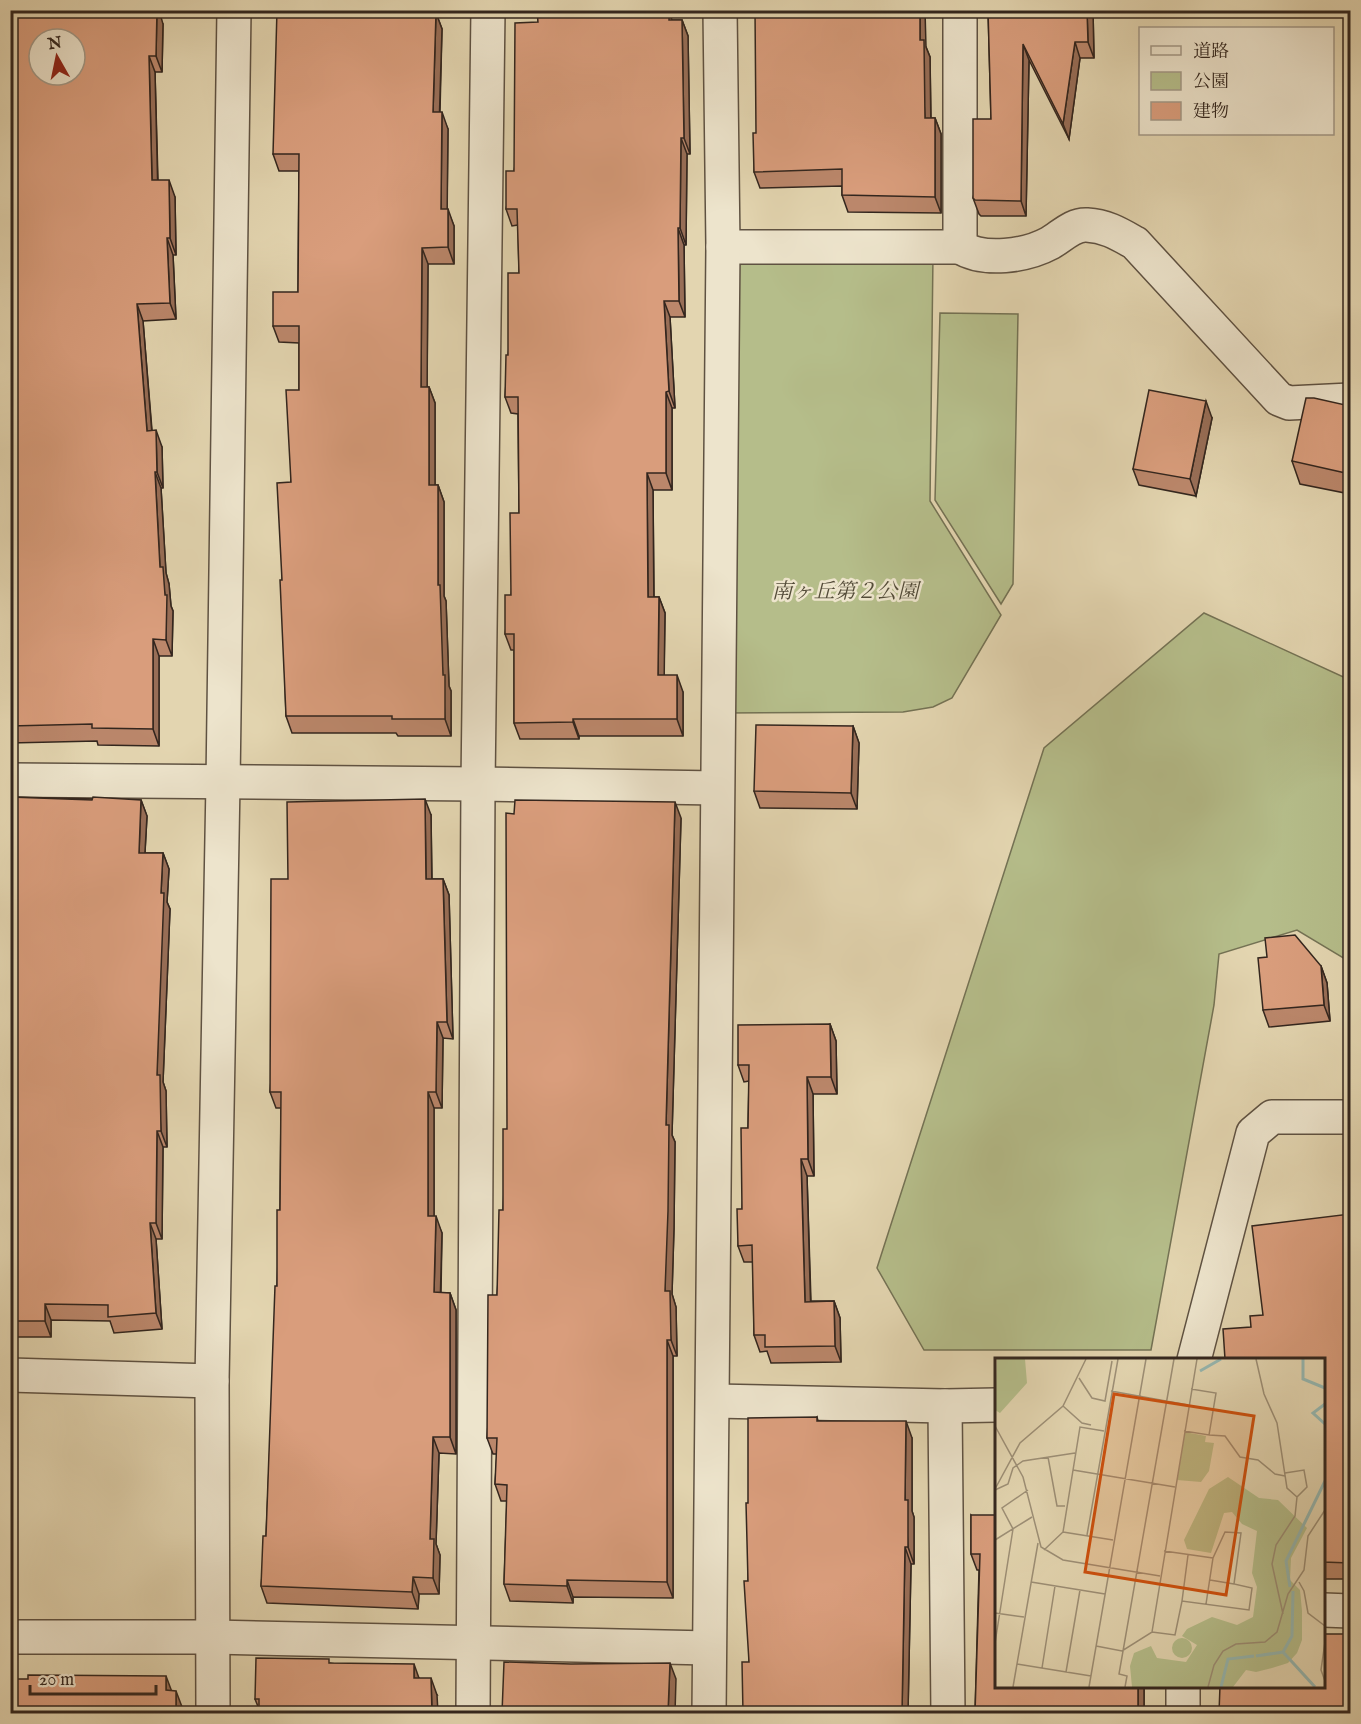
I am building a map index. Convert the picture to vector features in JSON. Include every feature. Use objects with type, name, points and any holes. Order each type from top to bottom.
[{"type":"street","points":[[213,1713],[212,1381],[234,10]]},
{"type":"street","points":[[473,1713],[478,784],[488,10]]},
{"type":"street","points":[[709,1713],[714,1401],[723,247],[720,10]]},
{"type":"street","points":[[960,10],[960,247]]},
{"type":"street","points":[[723,247],[960,247],[970,254],[993,255],[1024,253],[1049,244],[1072,228],[1085,225],[1109,228],[1135,243],[1279,399],[1289,403],[1350,399]]},
{"type":"street","points":[[10,780],[717,788]]},
{"type":"street","points":[[1194,1358],[1253,1133],[1272,1117],[1350,1117]]},
{"type":"street","points":[[10,1375],[212,1381]]},
{"type":"street","points":[[714,1401],[995,1405]]},
{"type":"street","points":[[945,1406],[948,1713]]},
{"type":"street","points":[[1325,1610],[1350,1611]]},
{"type":"street","points":[[10,1637],[213,1637],[709,1648]]},
{"type":"street","points":[[1183,1688],[1183,1713]]},
{"type":"green space","name":"南ヶ丘第２公園","points":[[729,253],[933,255],[930,501],[1001,615],[952,698],[933,707],[903,712],[723,713]]},
{"type":"green space","points":[[940,313],[1018,314],[1013,584],[1001,604],[935,500]]},
{"type":"green space","points":[[1204,613],[1350,680],[1350,962],[1297,930],[1219,954],[1214,1005],[1151,1350],[924,1350],[877,1268],[1044,748]]},
{"type":"building","points":[[157,10],[156,56],[149,56],[152,180],[169,180],[170,238],[167,238],[170,303],[137,304],[147,431],[156,430],[157,472],[155,472],[160,567],[163,567],[165,595],[167,595],[166,640],[153,639],[153,729],[92,728],[92,724],[10,726],[10,13]]},
{"type":"building","points":[[277,10],[436,13],[433,112],[442,112],[441,209],[448,209],[448,247],[422,248],[421,387],[429,387],[429,485],[438,485],[438,585],[440,585],[443,675],[445,675],[445,719],[392,719],[392,716],[286,716],[277,483],[291,482],[286,390],[299,390],[299,326],[273,326],[273,292],[298,292],[299,154],[273,154]]},
{"type":"building","points":[[537,10],[578,10],[578,13],[669,11],[669,20],[682,20],[684,138],[681,138],[680,228],[678,228],[679,301],[664,301],[669,391],[666,392],[666,473],[647,473],[648,597],[659,597],[658,675],[677,675],[677,719],[573,719],[573,722],[514,723],[514,634],[505,634],[505,595],[511,595],[510,513],[519,513],[518,397],[505,397],[506,355],[508,355],[508,273],[519,273],[517,209],[506,209],[506,171],[514,171],[515,23],[538,22]]},
{"type":"building","points":[[755,10],[920,10],[920,40],[924,40],[925,118],[935,118],[935,197],[842,195],[842,169],[754,172]]},
{"type":"building","points":[[988,10],[1087,10],[1088,42],[1075,42],[1063,124],[1023,44],[1021,201],[975,200],[973,198],[973,119],[991,119]]},
{"type":"building","points":[[1149,390],[1206,401],[1190,479],[1133,469]]},
{"type":"building","points":[[1306,398],[1350,406],[1350,474],[1292,461]]},
{"type":"building","points":[[756,725],[853,726],[851,793],[754,791]]},
{"type":"building","points":[[10,797],[92,800],[93,797],[141,800],[139,853],[163,853],[161,893],[164,893],[157,1075],[160,1075],[161,1131],[157,1131],[156,1223],[150,1223],[156,1313],[108,1317],[108,1305],[45,1304],[45,1321],[10,1321]]},
{"type":"building","points":[[425,799],[426,879],[443,879],[447,1022],[437,1022],[436,1092],[428,1092],[428,1216],[436,1216],[434,1292],[450,1293],[450,1437],[433,1437],[430,1539],[434,1539],[433,1578],[413,1577],[412,1592],[261,1586],[263,1536],[266,1536],[275,1286],[277,1286],[277,1210],[280,1210],[281,1092],[270,1092],[271,879],[288,879],[287,802]]},
{"type":"building","points":[[515,800],[675,802],[666,1125],[669,1125],[665,1291],[670,1291],[671,1340],[667,1340],[667,1582],[567,1580],[567,1586],[504,1584],[507,1485],[495,1484],[497,1438],[487,1438],[488,1295],[497,1295],[499,1210],[503,1210],[503,1129],[507,1129],[506,813],[514,814]]},
{"type":"building","points":[[1295,935],[1321,966],[1324,1005],[1263,1010],[1258,958],[1267,957],[1265,938]]},
{"type":"building","points":[[830,1024],[831,1077],[807,1077],[808,1159],[801,1159],[805,1302],[834,1301],[835,1346],[765,1347],[765,1335],[754,1335],[752,1245],[738,1246],[737,1209],[742,1209],[741,1128],[748,1128],[749,1065],[738,1065],[738,1025]]},
{"type":"building","points":[[1350,1214],[1350,1563],[1325,1562],[1325,1358],[1225,1358],[1223,1329],[1251,1327],[1250,1316],[1263,1315],[1252,1226]]},
{"type":"building","points":[[817,1417],[817,1421],[906,1421],[905,1500],[908,1500],[908,1547],[905,1547],[902,1713],[743,1713],[742,1662],[749,1662],[744,1581],[748,1581],[746,1503],[748,1503],[748,1418]]},
{"type":"building","points":[[971,1515],[995,1515],[995,1688],[1138,1688],[1138,1713],[975,1713],[980,1554],[971,1554]]},
{"type":"building","points":[[1325,1634],[1350,1634],[1350,1713],[1219,1713],[1220,1688],[1325,1688]]},
{"type":"building","points":[[256,1658],[329,1659],[329,1663],[414,1664],[414,1678],[431,1678],[432,1713],[259,1713],[259,1699],[255,1699]]},
{"type":"building","points":[[504,1662],[670,1663],[668,1713],[502,1713]]},
{"type":"building","points":[[28,1675],[166,1676],[166,1690],[176,1691],[176,1713],[10,1713],[10,1679],[28,1679]]}]
